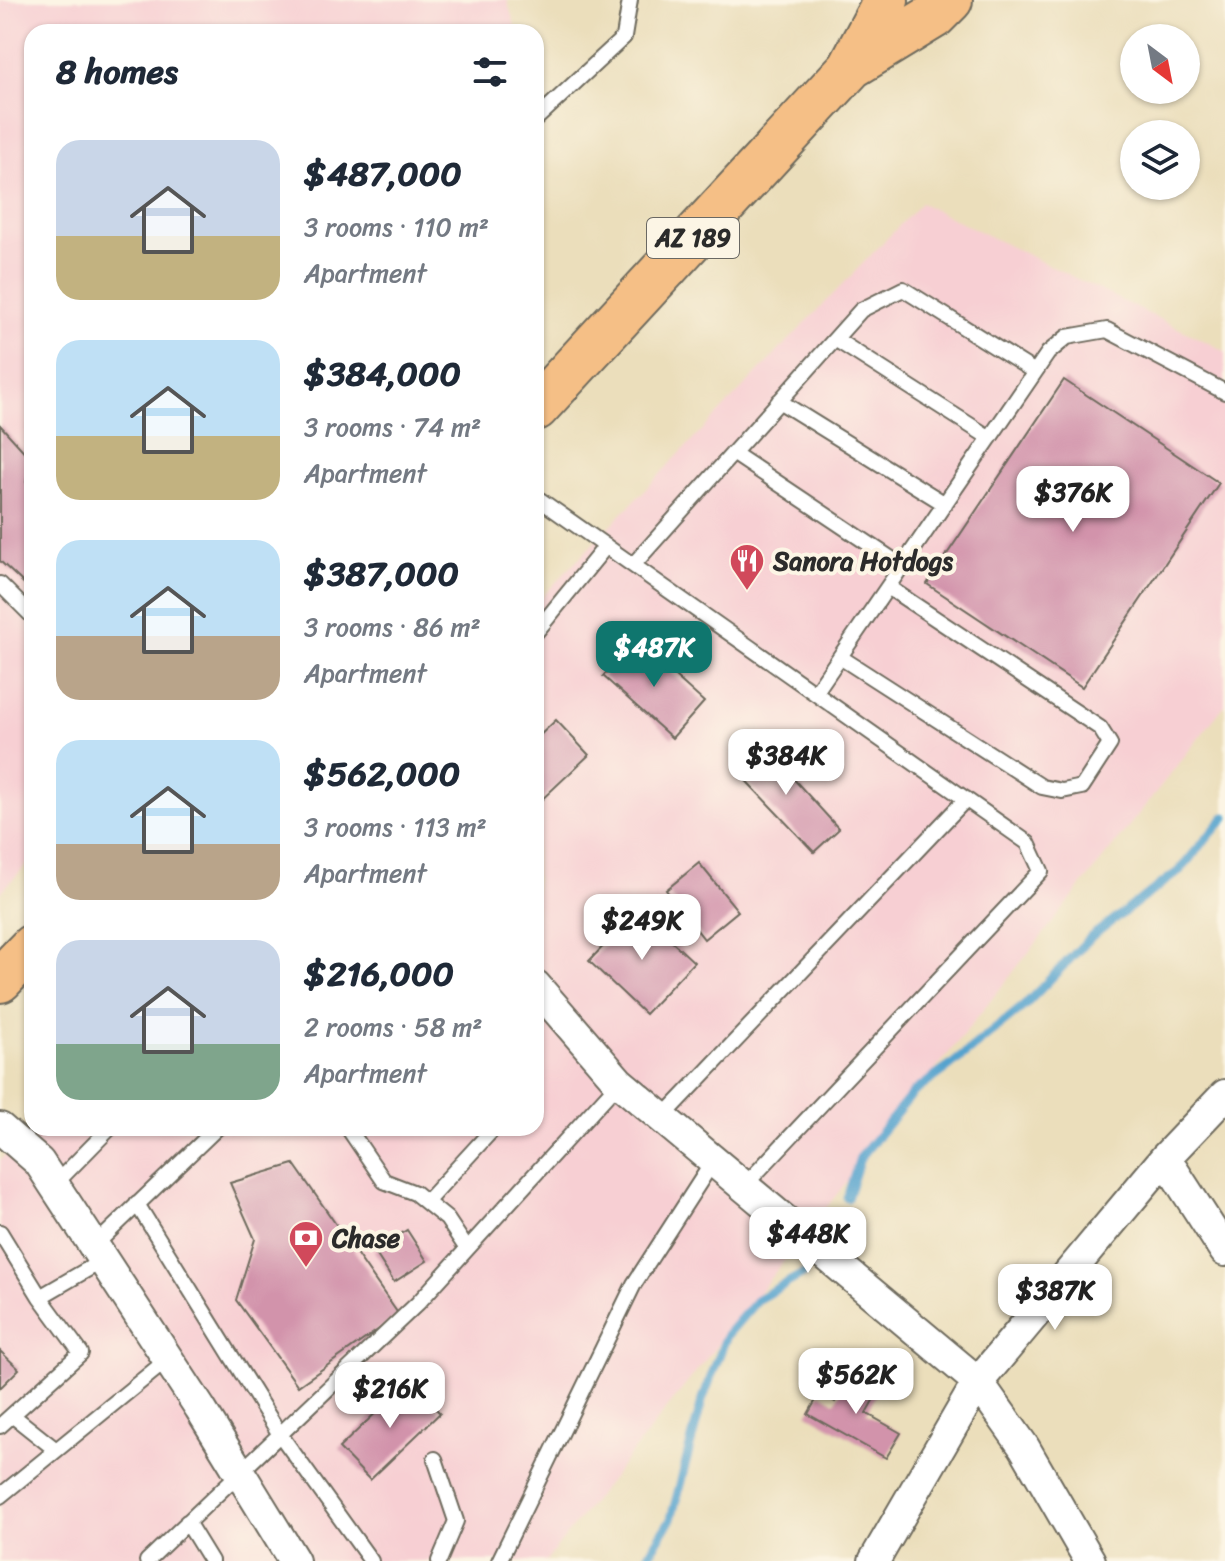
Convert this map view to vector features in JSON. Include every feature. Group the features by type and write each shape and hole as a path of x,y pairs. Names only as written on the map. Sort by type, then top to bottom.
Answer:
{"main road":[{"name":"AZ 189","path":"544,399 850,68 886,0"},
{"name":"AZ 189","path":"850,68 934,16 950,0"},
{"path":"0,980 24,955"}],"street":[{"path":"544,996 619,1082 978,1382 1024,1447 1090,1561"},
{"path":"874,1561 978,1382 1165,1158 1225,1095"},
{"path":"0,1128 39,1162 294,1561"},
{"path":"1165,1158 1225,1251"}],"lane":[{"path":"544,112 624,37 630,0"},
{"path":"633,565 861,310 903,289 1035,372"},
{"path":"815,693 1048,353 1067,337 1107,330 1225,392"},
{"path":"835,339 990,438"},
{"path":"779,401 945,504"},
{"path":"733,453 902,566"},
{"path":"544,503 1028,843 1041,871 744,1186"},
{"path":"544,622 606,546"},
{"path":"0,584 24,608"},
{"path":"840,657 1042,787 1062,791 1082,787 1110,744 1100,728 888,587"},
{"path":"663,1117 966,799"},
{"path":"147,1561 418,1303 619,1082"},
{"path":"53,1185 102,1136"},
{"path":"40,1297 98,1254 137,1204 209,1136"},
{"path":"353,1136 384,1181 415,1193 447,1219 467,1249"},
{"path":"426,1202 487,1136"},
{"path":"499,1561 634,1284 714,1160"},
{"path":"137,1204 279,1433 371,1561"},
{"path":"0,1232 40,1297 81,1353 0,1426"},
{"path":"0,1496 167,1360"},
{"path":"12,1415 56,1450"},
{"path":"435,1459 456,1521 439,1561"},
{"path":"187,1522 211,1561"}],"shaded area":[{"path":"0,0 507,0 514,24 24,24 24,868 0,893"},
{"path":"921,203 1225,351 1225,705 546,1561 0,1561 0,1160 24,1135 544,1136 544,595"}],"building":[{"path":"1064,380 1219,483 1082,687 927,584"},
{"path":"0,425 24,451 24,584 0,561"},
{"path":"636,641 704,702 672,738 603,676"},
{"path":"556,720 589,755 544,797 544,731"},
{"path":"761,743 839,829 814,852 734,768"},
{"path":"699,863 738,911 704,939 666,890"},
{"path":"638,910 694,962 645,1014 589,961"},
{"name":"Chase","path":"294,1164 399,1315 298,1386 236,1300 255,1239 230,1183"},
{"path":"407,1230 427,1261 394,1282 374,1251"},
{"path":"0,1351 19,1369 0,1388"},
{"path":"853,1372 880,1388 866,1413 901,1433 886,1458 808,1414 820,1393 835,1402"},
{"path":"409,1381 440,1413 370,1480 339,1448"}],"waterway":[{"path":"847,1198 860,1158 914,1092 1025,1005 1092,936 1179,871 1225,817"},
{"path":"645,1561 671,1519 702,1401 727,1335 758,1299 803,1274"}],"place":[{"name":"Sanora Hotdogs","path":"747,592"},
{"name":"Chase","path":"306,1269"}]}
